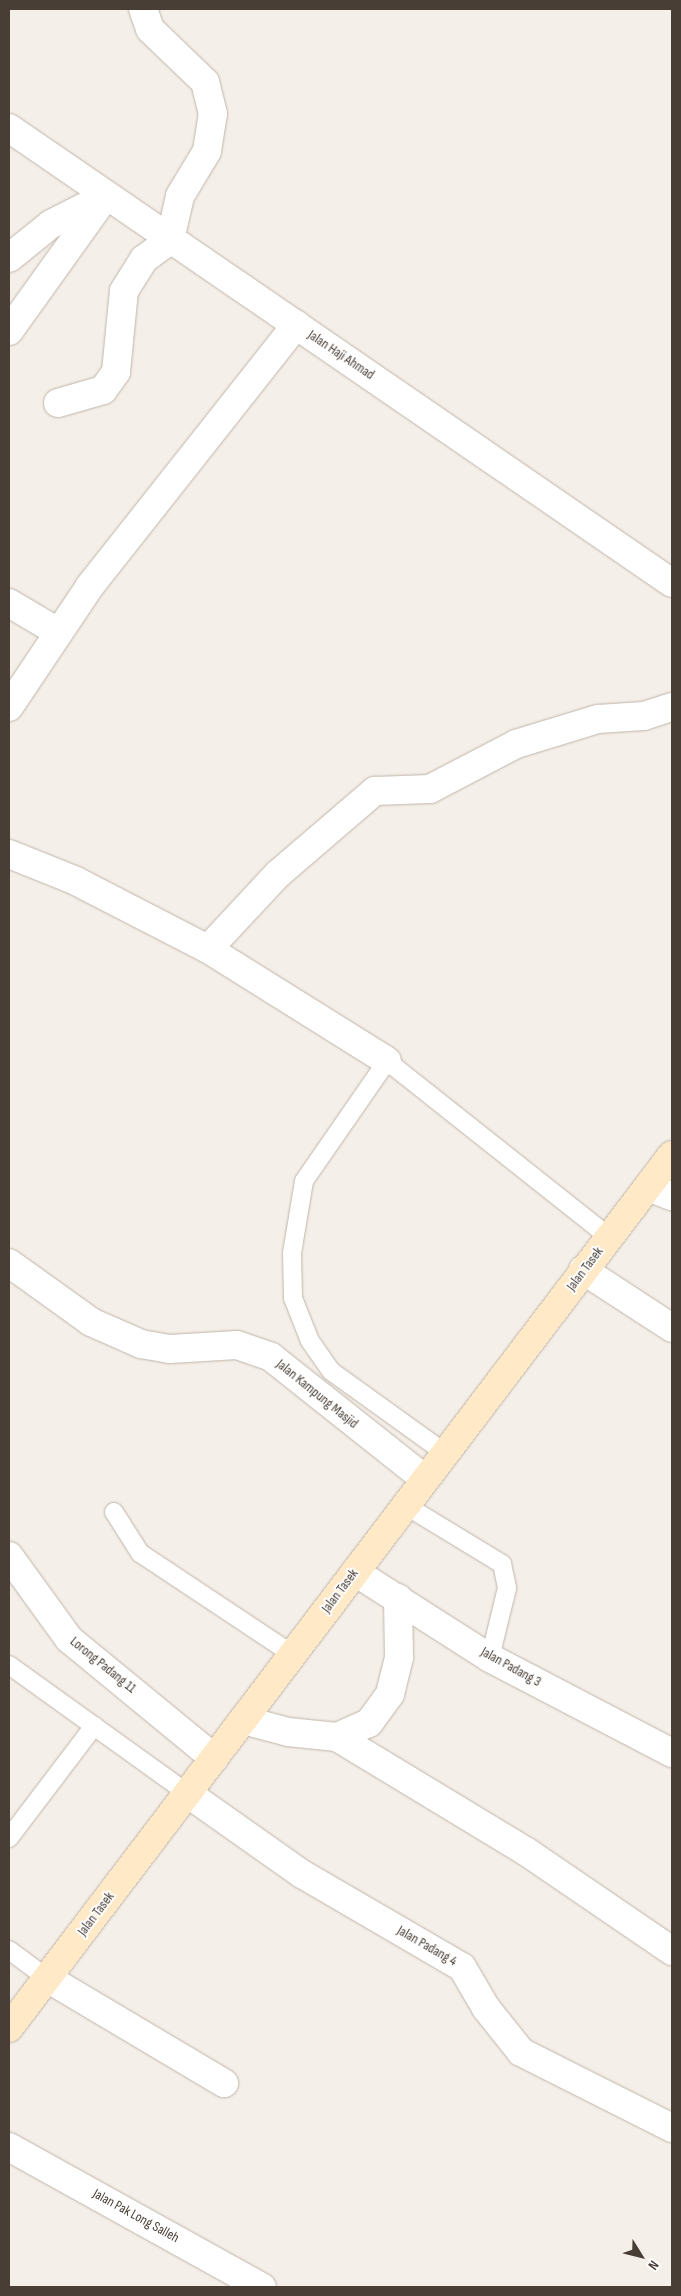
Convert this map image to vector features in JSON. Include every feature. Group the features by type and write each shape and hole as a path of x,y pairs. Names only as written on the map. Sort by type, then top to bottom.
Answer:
{"main road":[{"name":"Jalan Tasek","path":"13,2015 47,1978 583,1270 609,1237 660,1192 672,1155"}],"street":[{"path":"58,403 103,390 116,372 124,291 144,259 170,240 180,196 207,151 213,114 205,82 150,29 143,9"},
{"name":"Jalan Haji Ahmad","path":"9,128 105,197 296,325 672,584"},
{"path":"9,258 51,224 105,197"},
{"path":"9,331 105,197"},
{"path":"9,707 58,632 296,325"},
{"path":"9,602 58,632"},
{"path":"208,949 278,874 375,791 430,789 516,744 598,719 644,716 672,707"},
{"path":"9,854 76,881 208,949 387,1061"},
{"name":"Jalan Kampung Masjid","path":"9,1263 91,1322 141,1344 170,1349 237,1345 271,1357 425,1479"},
{"path":"583,1270 672,1328"},
{"name":"Lorong Padang 11","path":"9,1556 69,1639 214,1758"},
{"name":"Jalan Padang 3","path":"355,1572 490,1658 672,1753"},
{"path":"337,1737 369,1723 390,1694 399,1657 398,1598"},
{"path":"242,1720 288,1732 337,1737 527,1852 672,1951"},
{"name":"Jalan Padang 4","path":"187,1793 302,1874 462,1967 486,2008 521,2052 672,2128"},
{"path":"47,1978 224,2083"},
{"name":"Jalan Pak Long Salleh","path":"9,2147 262,2287"}],"lane":[{"path":"445,1453 331,1371 310,1341 293,1298 292,1253 304,1181 387,1061 609,1237"},
{"path":"406,1505 502,1564 507,1588 490,1658"},
{"path":"114,1512 140,1554 292,1654"},
{"path":"9,1665 187,1793"},
{"path":"9,1838 94,1726"},
{"path":"9,1950 47,1978"}]}
